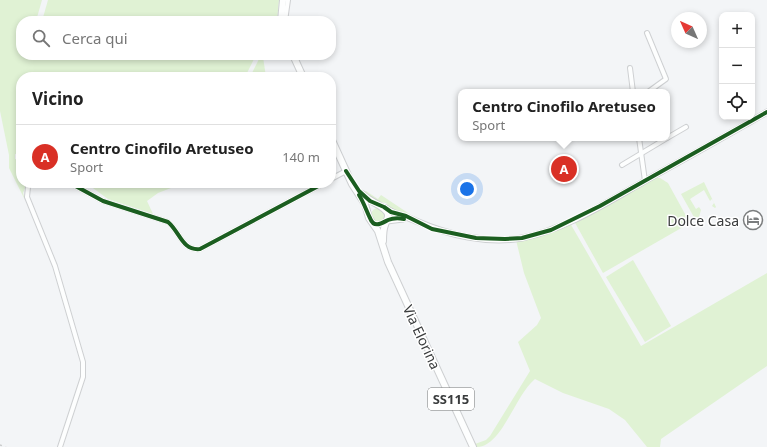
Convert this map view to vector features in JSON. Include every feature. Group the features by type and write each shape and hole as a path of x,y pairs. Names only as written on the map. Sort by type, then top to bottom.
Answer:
{"main road":[{"path":"281,16 283,0"},
{"path":"295,60 301,72"},
{"path":"336,149 346,172 373,223 381,224 386,221"},
{"path":"346,172 366,198 386,208 388,214 383,231 383,248"},
{"path":"369,215 371,209 378,205"},
{"name":"Via Elorina","path":"373,223 378,231 388,262 473,447"}],"street":[{"path":"286,16 288,0"},
{"path":"647,33 666,79 652,89"},
{"path":"630,68 633,89"},
{"path":"386,208 391,212 415,220 440,231 476,238 522,238 551,230 600,206 767,112"},
{"path":"670,136 686,127"},
{"path":"639,141 644,181"},
{"path":"622,165 662,141"},
{"path":"336,177 346,172"},
{"path":"28,188 27,197 55,266 83,362 83,377 60,447"},
{"path":"80,188 103,200 168,222 175,229 184,245 195,250 200,249 315,188"},
{"path":"386,221 398,218 415,220"}],"green space":[{"path":"0,0 42,0 37,16 16,16 16,60 254,60 248,72 16,72 16,182 9,168 9,155 0,111"},
{"path":"48,0 279,0 277,16 43,16"},
{"path":"258,60 263,60 265,72 252,72"},
{"path":"655,178 660,178 668,183 690,223 603,273 574,221 599,210"},
{"path":"704,182 716,207 715,208 712,206 714,203 712,199 710,201 704,190 690,199 696,209 699,207 701,210 699,217 695,219 681,194"},
{"path":"19,188 25,188 23,193 25,200"},
{"path":"93,188 171,188 158,193 147,201 153,214 108,199"},
{"path":"366,191 378,199 381,195 411,215 399,213 391,209 386,203 376,201 363,193"},
{"path":"378,208 383,210 385,215 383,220 378,222 373,220 371,215 373,210"},
{"path":"570,223 641,346 767,273 767,366 661,439 660,447 647,447 625,420 609,409 563,393 535,379 521,396 508,419 494,439 486,445 477,447 475,444 486,440 490,436 530,371 518,342 537,325 541,318 524,273 516,240"},
{"path":"633,260 671,326 645,342 606,277"}],"railway":[{"path":"0,445 6,447"}],"cycle path":[{"path":"346,171 359,191 370,201 391,212 406,216 432,229 476,238 522,238 551,230 600,206 767,112"},
{"path":"79,188 103,201 168,222 185,244 194,249 200,249 315,188"},
{"path":"359,195 374,223 378,224 398,218 404,219"}],"place":[{"name":"Centro Cinofilo Aretuseo","path":"564,169"},
{"name":"Dolce Casa","path":"753,220"}]}
